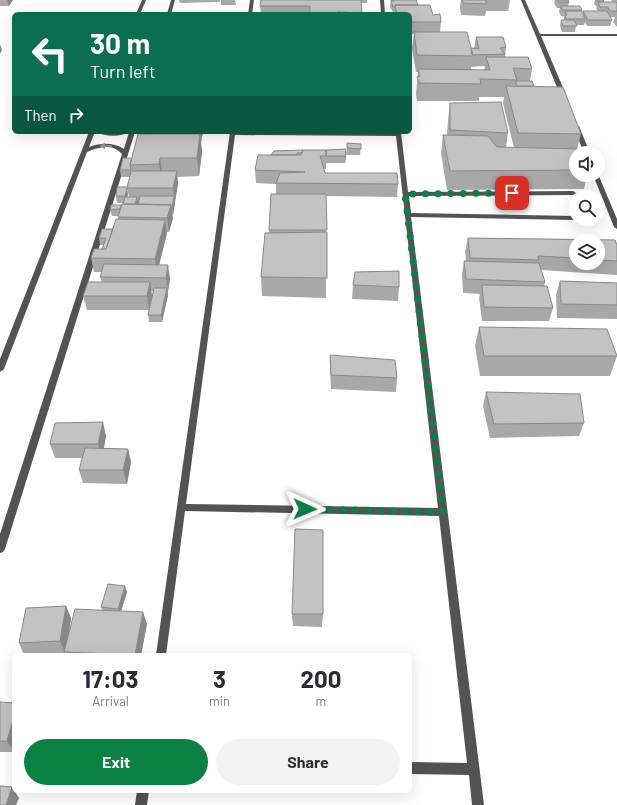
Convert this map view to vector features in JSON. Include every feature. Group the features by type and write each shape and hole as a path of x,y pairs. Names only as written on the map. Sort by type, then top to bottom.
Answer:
{"street":[{"path":"139,12 144,0"},
{"path":"170,12 173,0"},
{"path":"250,12 252,0"},
{"path":"382,0 383,12"},
{"path":"524,0 566,102"},
{"path":"539,35 617,35"},
{"path":"575,124 584,146"},
{"path":"0,368 91,134"},
{"path":"0,549 131,134"},
{"path":"161,653 233,134"},
{"path":"398,134 478,805"},
{"path":"86,151 96,147 108,145 119,148 125,152"},
{"path":"599,182 617,227"},
{"path":"405,194 569,193"},
{"path":"408,215 569,218"},
{"path":"0,345 9,345"},
{"path":"181,507 443,512"},
{"path":"412,768 474,769"},
{"path":"141,805 143,793"}],"building":[{"path":"261,0 361,0 362,12 310,12 310,6 260,6"},
{"path":"393,0 416,0 418,5 395,5 395,7 393,7 391,1 394,1"},
{"path":"462,0 486,0 486,4 463,3"},
{"path":"557,0 568,0 569,2 558,2"},
{"path":"598,2 616,2 617,11 610,11 608,7 600,7"},
{"path":"395,5 430,5 433,15 440,14 441,22 412,22 412,12 397,12"},
{"path":"561,6 580,6 582,10 562,10"},
{"path":"565,11 582,11 585,19 566,19 565,15 567,15"},
{"path":"583,11 607,11 612,20 588,20"},
{"path":"561,20 574,20 577,26 563,26"},
{"path":"414,32 467,32 473,56 417,55"},
{"path":"476,37 503,37 506,47 500,48 505,54 472,55 471,48 479,49"},
{"path":"486,57 528,57 532,69 513,68 517,80 480,79 481,84 419,83 417,77 420,76 418,69 490,70"},
{"path":"516,81 532,81 534,86 517,86"},
{"path":"506,86 563,87 581,134 518,133"},
{"path":"501,102 508,133 450,130 450,103"},
{"path":"138,134 200,134 197,158 160,158 159,164 130,165"},
{"path":"443,135 488,136 497,147 569,149 569,170 450,171"},
{"path":"347,143 361,144 361,149 347,148"},
{"path":"346,149 345,156 326,156 326,150"},
{"path":"303,150 326,150 326,156 320,156 325,173 397,173 398,184 276,183 280,173 305,172 255,170 258,155 301,155"},
{"path":"303,150 302,153 297,153 297,155 271,155 274,151"},
{"path":"123,158 132,158 130,165 131,170 120,170"},
{"path":"131,171 177,171 173,188 127,188"},
{"path":"117,187 127,187 125,196 116,196"},
{"path":"271,194 326,194 327,230 269,230"},
{"path":"140,196 174,196 172,208 171,205 138,204"},
{"path":"125,197 137,197 135,204 123,204"},
{"path":"122,204 171,205 167,218 118,217"},
{"path":"111,205 121,205 120,209 110,210"},
{"path":"116,219 165,220 155,259 91,258 94,249 106,249"},
{"path":"102,229 113,229 106,249 102,249 106,238 99,238"},
{"path":"327,232 327,278 261,277 265,233"},
{"path":"468,238 569,239 569,258 538,256 539,260 470,258"},
{"path":"605,240 615,240 617,245 617,261 605,260"},
{"path":"464,261 539,263 545,282 466,279"},
{"path":"104,264 168,265 166,278 100,277"},
{"path":"399,271 399,287 353,285 355,272"},
{"path":"560,281 617,283 617,305 561,304"},
{"path":"88,282 150,282 147,296 83,296"},
{"path":"482,285 547,286 553,308 484,307"},
{"path":"154,288 167,288 161,315 148,315"},
{"path":"479,327 607,329 617,356 484,356"},
{"path":"330,355 395,360 397,378 331,375"},
{"path":"486,392 580,394 584,423 494,424"},
{"path":"103,422 98,444 50,444 55,423"},
{"path":"85,448 128,449 123,470 79,470"},
{"path":"295,529 323,530 323,614 292,614"},
{"path":"108,584 125,586 118,609 101,607"},
{"path":"66,606 60,641 19,643 26,608"},
{"path":"75,609 143,612 135,653 64,652"},
{"path":"0,702 12,703 12,723 7,741 0,741"},
{"path":"0,786 12,787 6,805 0,805"}],"route":[{"path":"305,509 443,512 405,194 512,193"}]}
